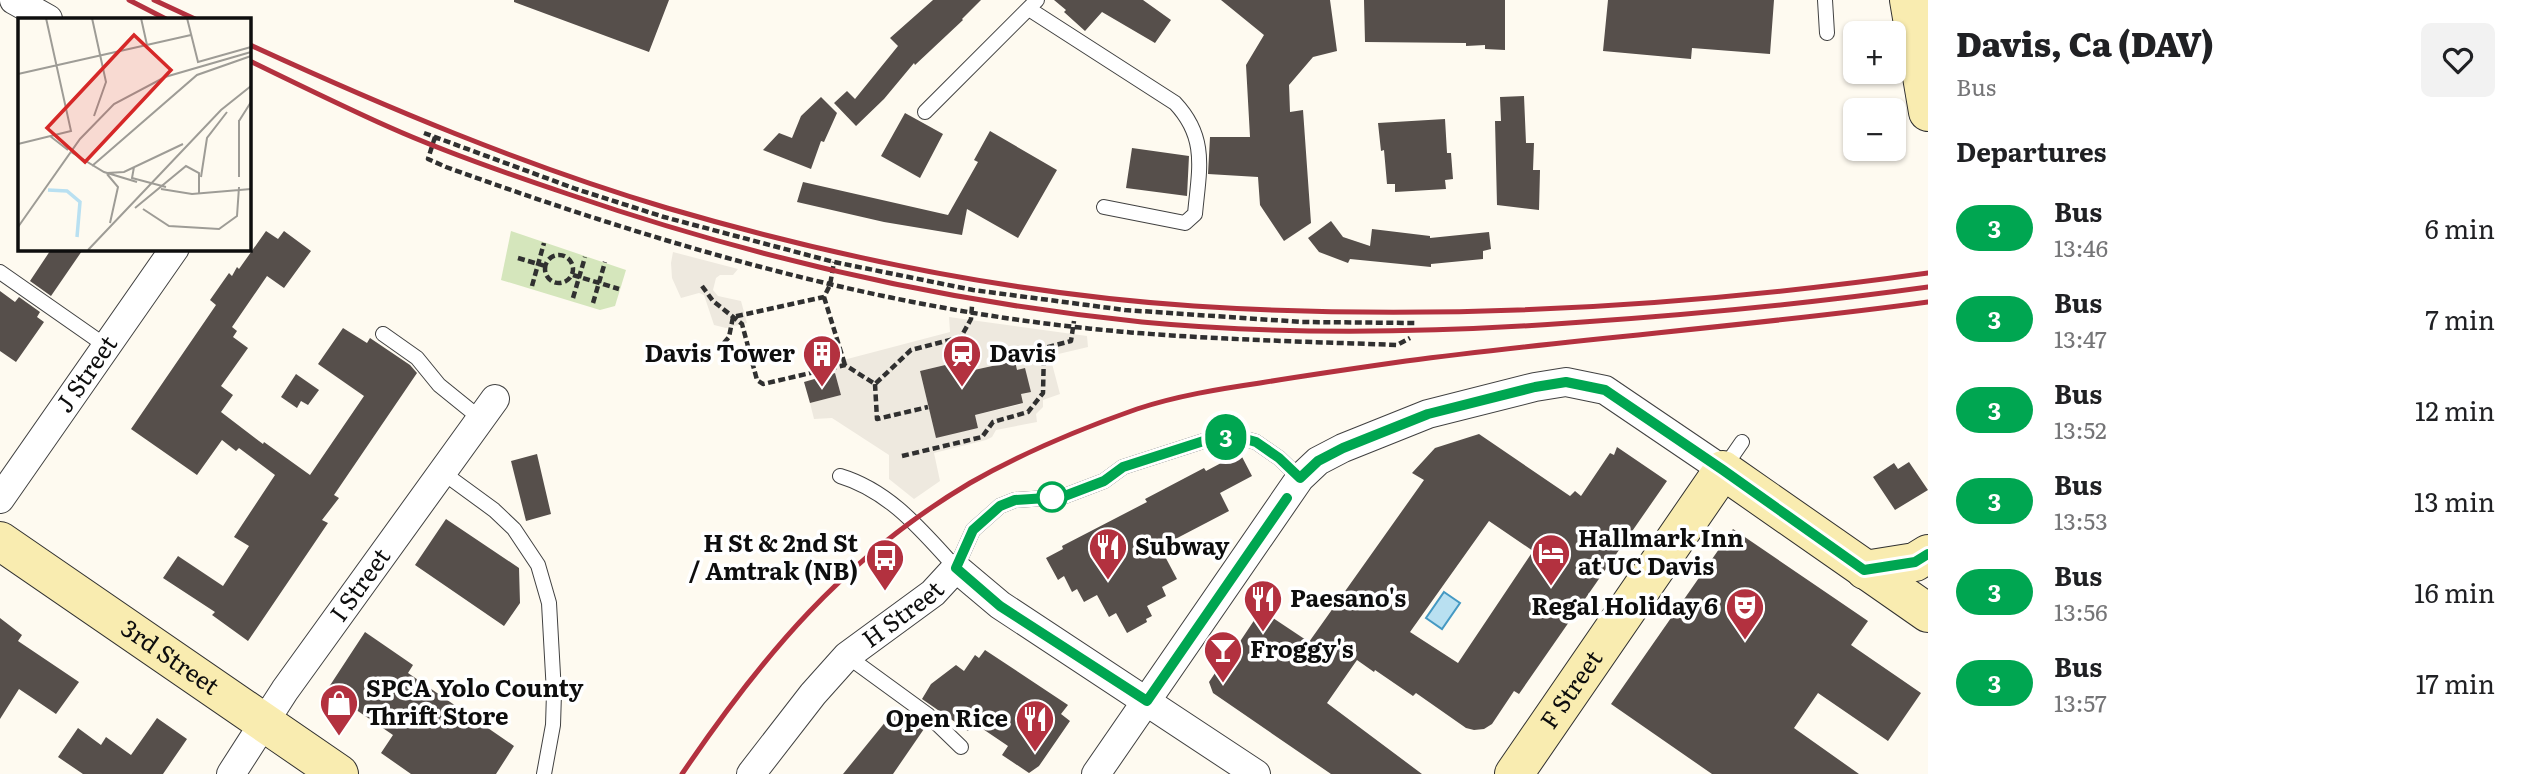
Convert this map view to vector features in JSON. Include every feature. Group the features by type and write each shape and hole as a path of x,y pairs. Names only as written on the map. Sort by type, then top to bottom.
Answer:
{"street":[{"path":"14,0 46,18"},
{"path":"1909,0 1928,112"},
{"name":"J Street","path":"0,499 174,250"},
{"path":"1096,774 1300,478 1318,461 1343,448 1428,414 1535,387 1566,382 1605,390 1733,456 1864,570 1928,613"},
{"name":"I Street","path":"231,774 488,409"},
{"name":"F Street","path":"1514,774 1733,456"},
{"name":"3rd Street","path":"0,541 339,774"},
{"path":"1864,570 1915,562 1928,554"},
{"path":"956,568 1000,606 1256,774"},
{"name":"H Street","path":"751,774 813,694 847,656 933,593 956,568"}],"lane":[{"path":"1825,0 1827,33"},
{"path":"925,112 1033,4 1175,103 1188,118 1200,152 1195,214 1185,223 1104,207"},
{"path":"0,272 106,346"},
{"path":"383,334 417,358 439,385 488,409"},
{"name":"H Street","path":"956,568 973,530 1000,506 1015,500 1062,497 1104,481 1123,467 1216,437 1235,436 1256,442 1279,458 1300,478"},
{"path":"442,472 494,510 514,529 538,565 549,603 554,694 553,725 544,774"},
{"path":"840,476 862,483 895,506 956,568"},
{"path":"847,656 928,715 961,747"}],"path":[{"path":"425,133 664,218 834,262 973,290 1125,310 1302,322 1415,323"},
{"path":"435,137 428,159 446,167 685,247 830,285 972,309 1183,338 1397,345 1410,338"},
{"path":"532,286 544,243"},
{"path":"554,256 564,256 573,265 573,275 564,283 555,283 547,278 545,266 554,256"},
{"path":"573,298 586,257"},
{"path":"518,258 545,266"},
{"path":"593,303 605,262"},
{"path":"834,262 830,285 824,297 845,365 875,384"},
{"path":"573,275 619,289"},
{"path":"702,286 713,301 743,324 757,380 762,384 845,365"},
{"path":"733,317 824,297"},
{"path":"928,407 877,419 875,384 911,350 961,337 971,319 972,309"},
{"path":"717,351 729,337 733,317"},
{"path":"902,456 982,437 993,422 1028,412 1043,393 1044,348 1071,341 1074,324"}],"green space":[{"path":"511,231 626,270 615,306 600,310 501,280"}],"shaded area":[{"path":"673,252 738,269 733,275 720,275 716,278 713,290 718,296 741,301 747,323 726,328 714,325 704,295 699,293 681,298 672,278"},
{"path":"949,317 1087,336 1088,347 1050,356 1060,394 1043,400 1043,407 1036,414 1037,422 996,430 992,437 986,440 934,453 940,481 914,499 889,479 889,455 832,418 814,419 810,403 841,395 832,363 950,332","holes":["962,361 965,372 1014,361 1030,391 1021,394 1022,404 975,415 978,428 936,437 920,371"]}],"water":[{"path":"1444,592 1460,603 1442,629 1426,618"}],"building":[{"path":"514,0 669,0 649,52"},
{"path":"933,0 981,0 963,20 915,65 914,63 884,99 856,126 834,103 847,91 855,99 898,46 890,38"},
{"path":"1054,0 1143,0 1171,20 1155,43 1102,12 1085,31"},
{"path":"1221,0 1330,0 1337,51 1313,57 1289,85 1290,112 1303,110 1311,223 1284,241 1260,205 1258,177 1208,174 1210,137 1250,137 1246,65 1264,35"},
{"path":"1364,0 1505,0 1505,50 1485,49 1485,45 1466,46 1466,43 1365,42"},
{"path":"1608,0 1774,0 1770,54 1692,48 1691,59 1603,51"},
{"path":"1524,96 1526,143 1534,143 1533,170 1540,170 1539,210 1497,205 1495,121 1501,121 1500,97"},
{"path":"821,97 837,113 824,142 821,141 811,169 763,150 779,133 792,138 801,116"},
{"path":"905,113 943,134 920,178 881,156"},
{"path":"1445,119 1447,153 1451,153 1453,179 1445,180 1446,189 1395,192 1395,184 1387,184 1378,123"},
{"path":"990,131 1057,170 1018,238 967,209 962,235 884,222 797,202 803,182 948,215 978,162 974,160"},
{"path":"1132,148 1189,156 1187,196 1126,188"},
{"path":"1331,221 1343,237 1370,246 1372,229 1430,238 1489,232 1491,249 1483,251 1483,259 1431,264 1431,267 1350,259 1348,263 1319,252 1308,238"},
{"path":"266,231 278,239 284,231 311,251 284,288 267,276 232,327 237,331 233,337 248,348 221,386 233,395 221,412 310,475 364,396 318,364 343,328 367,343 370,338 410,365 417,373 334,495 339,498 322,520 328,523 248,641 212,615 215,612 163,578 178,556 223,586 249,546 234,537 275,475 239,448 236,451 222,440 197,475 131,429 216,305 210,300 229,273 232,276 237,267 239,269"},
{"path":"51,250 83,250 51,296 30,281"},
{"path":"0,291 15,302 19,297 40,312 37,317 44,322 16,362 0,351"},
{"path":"962,361 965,372 1015,361 1017,370 1025,368 1031,392 1021,394 1023,403 975,415 978,428 936,438 920,371"},
{"name":"Davis Tower","path":"835,373 841,395 810,403 804,382"},
{"path":"296,374 319,390 308,405 301,401 297,408 281,397"},
{"path":"1479,434 1570,496 1575,491 1581,496 1610,453 1614,455 1617,447 1667,481 1519,694 1514,691 1492,724 1484,729 1466,728 1416,693 1413,696 1357,660 1327,703 1422,774 1331,774 1213,693 1209,682 1261,610 1309,642 1424,480 1412,473 1435,448","holes":["1489,521 1533,551 1458,663 1410,632"]},
{"path":"1240,453 1252,476 1220,493 1229,511 1160,547 1177,579 1162,587 1166,596 1147,606 1152,616 1146,619 1147,622 1127,633 1116,613 1109,617 1097,595 1084,602 1077,589 1072,592 1064,576 1058,580 1046,558 1063,549 1062,546 1147,502 1145,499 1204,468 1206,471"},
{"path":"537,454 551,514 526,521 511,461"},
{"path":"1909,462 1928,490 1895,510 1873,477 1894,463 1898,469"},
{"path":"446,519 519,568 520,603 504,626 415,565"},
{"path":"1733,529 1868,621 1851,645 1921,693 1888,741 1818,693 1794,728 1859,774 1712,774 1611,704"},
{"path":"0,618 22,635 18,641 79,682 56,714 19,689 0,719"},
{"path":"365,632 413,665 408,673 514,746 496,774 411,774 381,753 393,735 327,690"},
{"path":"985,650 1068,705 1061,714 1070,721 1039,766 1029,773 1002,755 1008,746 974,723 968,731 922,699 931,684 956,665 964,671 975,655 979,658"},
{"path":"895,710 910,720 912,716 926,726 893,774 843,774"},
{"path":"157,718 187,739 163,774 83,774 58,757 78,728 101,745 106,737 131,755"}],"railway":[{"path":"129,0 164,18"},
{"path":"154,0 193,18"},
{"path":"250,45 455,134 560,173 667,208 862,258 1061,293 1194,306 1286,311 1470,312 1654,303 1928,273"},
{"path":"250,61 433,146 638,217 851,274 923,290 1069,313 1142,322 1252,329 1418,331 1670,315 1928,287"},
{"path":"682,774 743,689 775,650 845,576 925,512 970,483 1031,452 1094,425 1152,404 1182,397 1351,369 1928,302"}],"bus line":[{"name":"3","path":"1287,498 1147,701 1000,606 956,568 973,530 1000,506 1015,500 1062,497 1104,481 1123,467 1216,437 1235,436 1256,442 1279,458 1300,478 1318,461 1343,448 1428,414 1535,387 1566,382 1605,390 1864,570 1915,562 1928,554"}],"place":[{"name":"Davis Tower","path":"822,388"},
{"name":"Davis","path":"962,388"},
{"name":"Subway","path":"1108,581"},
{"name":"Hallmark Inn at UC Davis","path":"1551,587"},
{"name":"H St & 2nd St / Amtrak (NB)","path":"885,592"},
{"name":"Paesano's","path":"1263,633"},
{"name":"Regal Holiday 6","path":"1745,641"},
{"name":"Froggy's","path":"1223,684"},
{"name":"SPCA Yolo County Thrift Store","path":"339,737"},
{"name":"Open Rice","path":"1035,753"}]}
